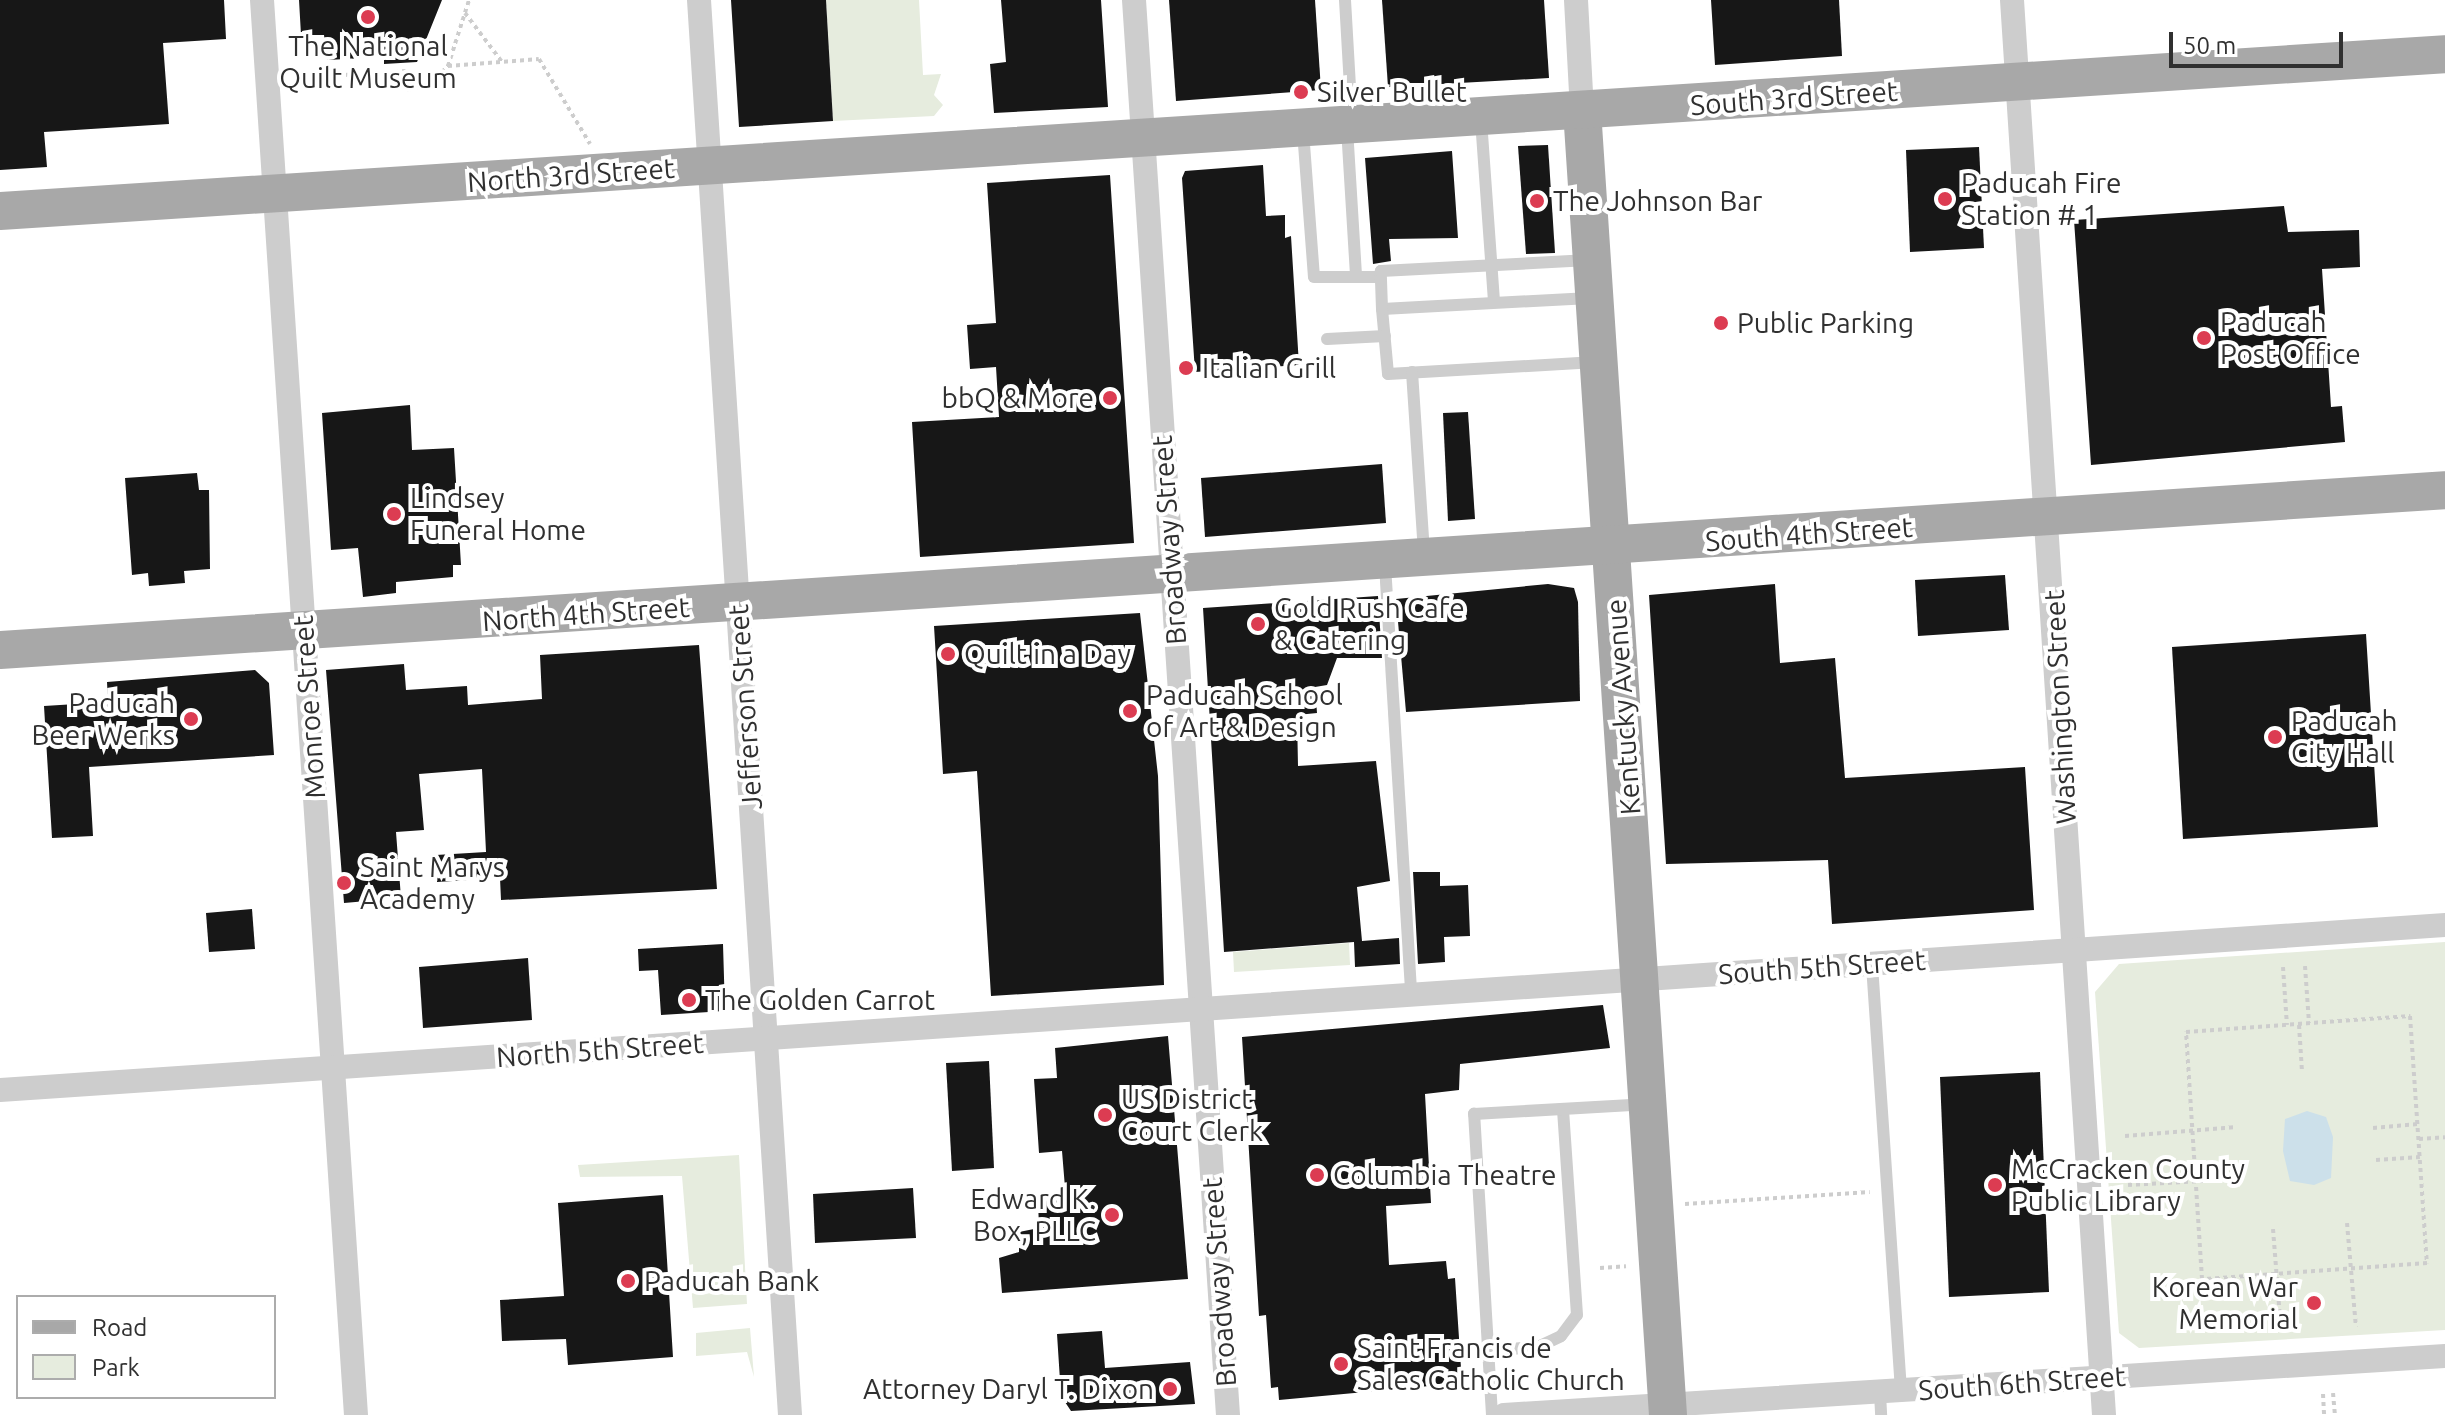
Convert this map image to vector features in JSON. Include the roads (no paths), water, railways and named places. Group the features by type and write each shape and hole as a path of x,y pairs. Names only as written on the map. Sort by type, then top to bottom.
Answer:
{"main road":[{"name":"South 3rd Street","path":"1143,138 2445,54"},
{"name":"Kentucky Avenue","path":"1582,110 1667,1411"},
{"name":"North 3rd Street","path":"0,211 1143,138"},
{"name":"South 4th Street","path":"1172,573 1612,548 2445,490"},
{"name":"North 4th Street","path":"0,650 1172,573"}],"street":[{"name":"Monroe Street","path":"262,0 272,195 305,631 356,1415"},
{"name":"Jefferson Street","path":"699,0 790,1415"},
{"name":"Broadway Street","path":"1134,0 1228,1415"},
{"name":"Kentucky Avenue","path":"1576,0 1582,110"},
{"name":"Washington Street","path":"2012,0 2049,516 2104,1415"},
{"name":"South 5th Street","path":"1200,1007 2445,925"},
{"name":"North 5th Street","path":"0,1090 1200,1007"},
{"name":"South 6th Street","path":"1504,1415 1887,1400 2101,1377 2445,1356"}],"lane":[{"path":"1345,0 1356,277"},
{"path":"1481,116 1494,302"},
{"path":"1303,127 1314,277 1380,277 1491,264 1592,260"},
{"path":"1380,277 1388,374 1599,362"},
{"path":"1382,309 1595,298"},
{"path":"1327,339 1385,336"},
{"path":"1412,372 1424,558"},
{"path":"1385,561 1411,993"},
{"path":"1872,965 1887,1400"},
{"path":"1492,1415 1492,1351 1474,1114 1648,1103"},
{"path":"1492,1351 1540,1346 1561,1336 1577,1315 1563,1109"}],"water":[{"path":"2307,1111 2326,1117 2333,1137 2331,1178 2314,1185 2290,1181 2283,1151 2285,1119"}],"place":[{"name":"The National Quilt Museum","path":"368,17"},
{"name":"Silver Bullet","path":"1301,92"},
{"name":"Paducah Fire Station # 1","path":"1945,199"},
{"name":"The Johnson Bar","path":"1537,201"},
{"name":"Public Parking","path":"1721,323"},
{"name":"Paducah Post Office","path":"2204,338"},
{"name":"Italian Grill","path":"1186,368"},
{"name":"bbQ & More","path":"1110,398"},
{"name":"Lindsey Funeral Home","path":"394,514"},
{"name":"Gold Rush Cafe & Catering","path":"1258,624"},
{"name":"Quilt in a Day","path":"948,654"},
{"name":"Paducah School of Art & Design","path":"1130,711"},
{"name":"Paducah Beer Werks","path":"191,719"},
{"name":"Paducah City Hall","path":"2275,737"},
{"name":"Saint Marys Academy","path":"344,883"},
{"name":"The Golden Carrot","path":"689,1000"},
{"name":"US District Court Clerk","path":"1105,1115"},
{"name":"Columbia Theatre","path":"1317,1175"},
{"name":"McCracken County Public Library","path":"1995,1185"},
{"name":"Edward K. Box, PLLC","path":"1112,1215"},
{"name":"Paducah Bank","path":"628,1281"},
{"name":"Korean War Memorial","path":"2314,1303"},
{"name":"Saint Francis de Sales Catholic Church","path":"1341,1364"},
{"name":"Attorney Daryl T. Dixon","path":"1170,1389"}]}
